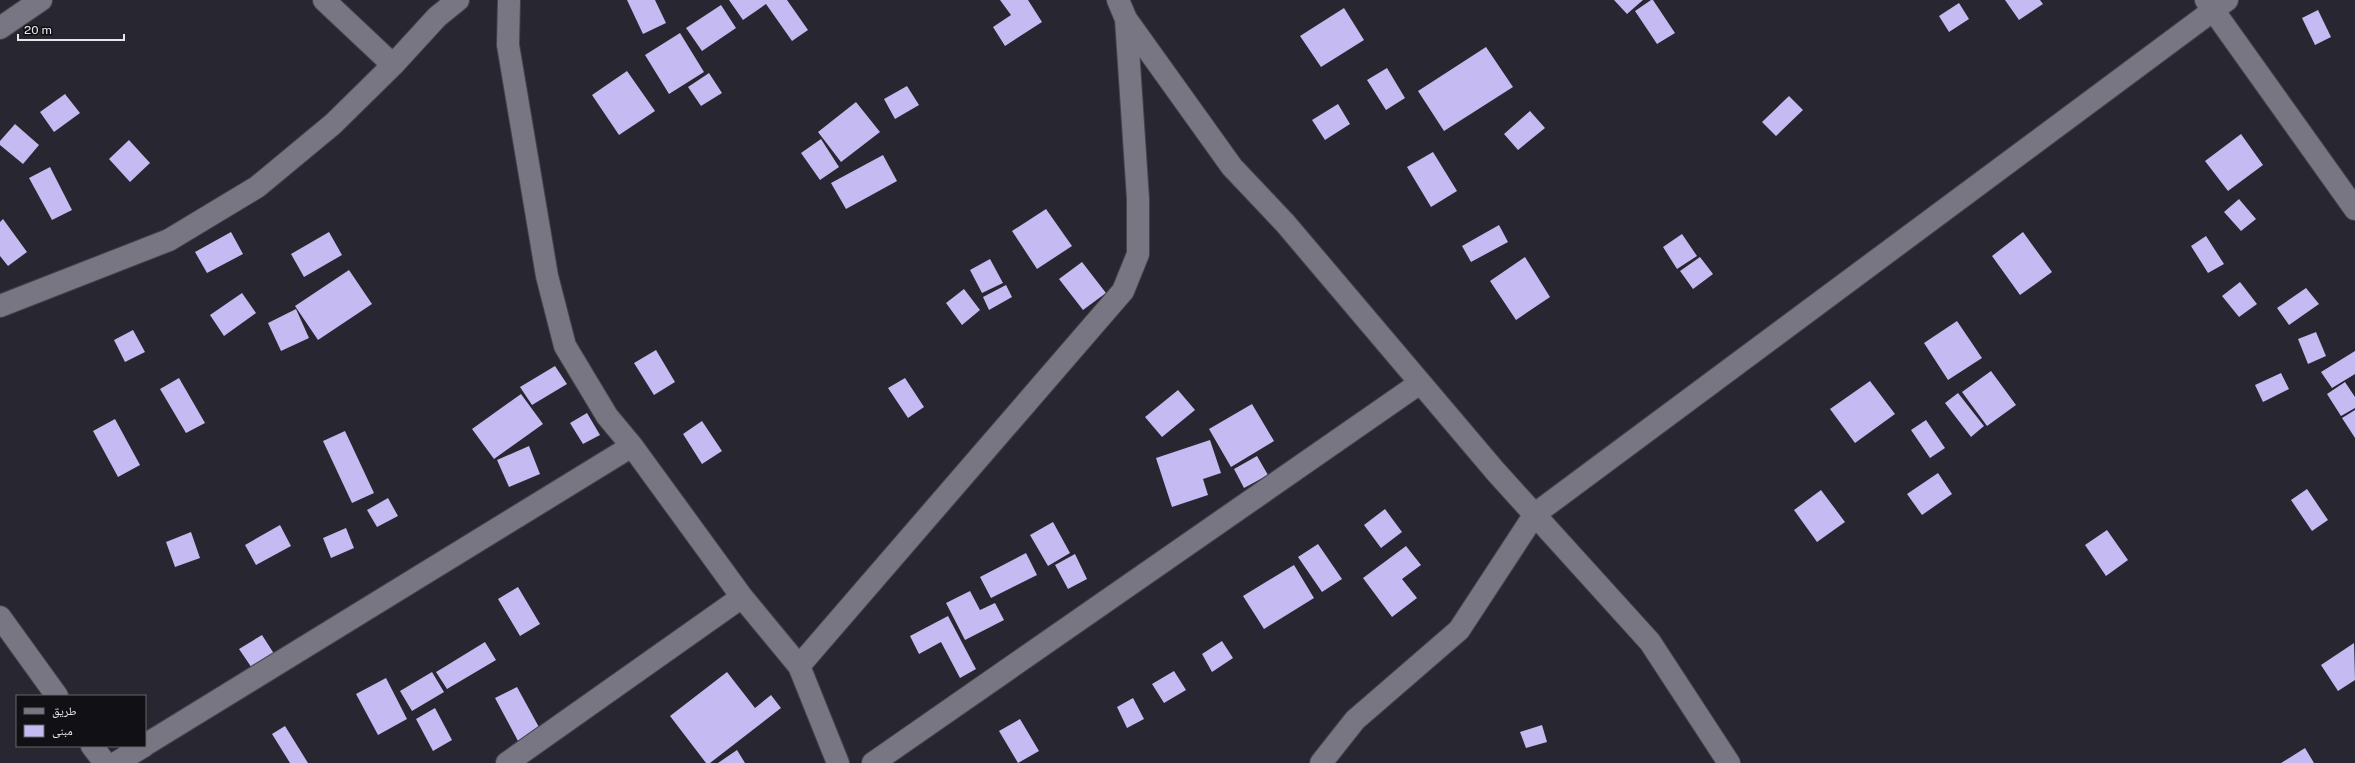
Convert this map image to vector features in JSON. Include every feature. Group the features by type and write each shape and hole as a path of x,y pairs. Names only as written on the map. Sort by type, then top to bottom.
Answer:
{"street":[{"path":"0,28 41,0"},
{"path":"324,0 393,65"},
{"path":"0,306 169,240 257,187 333,124 393,65 437,17 458,0"},
{"path":"509,0 508,45 547,276 565,346 607,416 632,446 742,597 799,666 838,763"},
{"path":"1321,763 1355,720 1459,630 1535,514 2215,3 2355,209"},
{"path":"1122,10 1232,166 1285,223 1496,472 1650,642 1729,763"},
{"path":"799,666 1123,292 1138,254 1138,199 1122,10"},
{"path":"873,763 1420,383"},
{"path":"146,745 632,446"},
{"path":"506,763 742,597"},
{"path":"0,617 56,695"},
{"path":"93,747 104,763"},
{"path":"116,763 142,747"}],"building":[{"path":"627,0 655,0 666,23 643,34"},
{"path":"729,0 787,0 808,30 792,41 766,4 743,20"},
{"path":"1000,0 1028,0 1042,22 1005,46 993,27 1011,15"},
{"path":"1614,0 1643,0 1627,14"},
{"path":"1653,0 1675,33 1657,44 1635,11"},
{"path":"2005,0 2040,0 2043,4 2019,20"},
{"path":"1959,3 1969,19 1949,32 1939,16"},
{"path":"721,5 736,28 702,51 686,28"},
{"path":"1344,8 1364,40 1321,67 1300,36"},
{"path":"2318,10 2331,37 2315,45 2302,18"},
{"path":"680,33 704,72 669,94 645,55"},
{"path":"1486,47 1513,87 1444,131 1418,91"},
{"path":"1387,68 1405,98 1386,110 1367,80"},
{"path":"627,71 655,111 619,135 592,95"},
{"path":"709,73 722,93 701,106 688,87"},
{"path":"907,86 919,105 895,119 884,99"},
{"path":"65,94 80,113 54,132 40,112"},
{"path":"1789,96 1803,110 1776,136 1762,122"},
{"path":"856,102 880,132 841,162 818,132"},
{"path":"1338,104 1350,124 1325,140 1312,120"},
{"path":"1530,111 1545,128 1518,150 1504,134"},
{"path":"15,124 39,145 23,164 0,145 0,141"},
{"path":"2241,134 2263,165 2228,191 2205,161"},
{"path":"821,139 839,167 820,180 801,153"},
{"path":"129,140 150,163 130,182 109,159"},
{"path":"1433,152 1457,191 1431,207 1407,167"},
{"path":"883,155 897,181 846,209 831,183"},
{"path":"50,167 72,210 52,220 29,178"},
{"path":"2239,199 2256,219 2241,231 2224,212"},
{"path":"1046,209 1072,246 1037,269 1012,231"},
{"path":"3,219 27,252 8,266 0,256 0,222"},
{"path":"1499,225 1508,242 1471,262 1462,246"},
{"path":"231,232 243,254 207,273 195,252"},
{"path":"329,232 342,255 304,277 291,254"},
{"path":"2023,232 2052,272 2020,295 1992,256"},
{"path":"1682,234 1697,256 1677,269 1663,247"},
{"path":"2206,236 2224,264 2208,273 2191,246"},
{"path":"1525,257 1550,297 1516,320 1490,281"},
{"path":"1700,257 1713,274 1693,289 1680,271"},
{"path":"990,259 1003,283 982,293 970,270"},
{"path":"1082,262 1106,293 1083,310 1059,279"},
{"path":"349,270 372,304 318,340 295,306"},
{"path":"2240,282 2257,304 2239,317 2222,296"},
{"path":"1006,285 1012,297 989,310 983,297"},
{"path":"2306,288 2319,304 2289,325 2277,308"},
{"path":"964,289 980,310 962,325 946,303"},
{"path":"242,293 256,313 224,336 210,315"},
{"path":"296,309 309,338 281,351 268,323"},
{"path":"1957,321 1982,358 1948,380 1924,343"},
{"path":"133,330 145,352 125,362 114,340"},
{"path":"2316,332 2326,356 2308,364 2298,339"},
{"path":"656,350 675,382 654,395 634,363"},
{"path":"2355,351 2355,374 2332,388 2321,372"},
{"path":"555,366 567,384 532,405 520,387"},
{"path":"1991,371 2016,405 1987,426 1962,392"},
{"path":"2281,373 2289,389 2263,402 2255,385"},
{"path":"179,378 205,423 186,433 160,389"},
{"path":"905,378 924,407 908,418 888,388"},
{"path":"1870,381 1895,414 1855,443 1830,409"},
{"path":"2345,382 2355,397 2355,408 2341,416 2327,394"},
{"path":"1178,390 1195,410 1162,437 1145,417"},
{"path":"1958,393 1984,426 1971,437 1945,403"},
{"path":"521,394 543,424 494,459 472,429"},
{"path":"1252,404 1274,441 1231,467 1209,429"},
{"path":"2355,410 2355,438 2342,418"},
{"path":"587,413 600,435 583,444 570,423"},
{"path":"115,419 140,465 118,477 93,431"},
{"path":"1926,420 1945,448 1930,458 1911,430"},
{"path":"702,421 722,451 702,464 683,434"},
{"path":"345,431 374,493 352,503 323,441"},
{"path":"1210,440 1221,473 1203,479 1208,495 1172,507 1156,458"},
{"path":"529,446 540,474 509,487 497,460"},
{"path":"1257,456 1268,475 1244,488 1234,469"},
{"path":"1938,473 1952,494 1922,515 1907,494"},
{"path":"2307,489 2328,520 2312,531 2291,500"},
{"path":"1821,490 1845,522 1817,542 1794,510"},
{"path":"388,498 398,516 377,527 367,510"},
{"path":"1385,509 1402,532 1381,548 1364,525"},
{"path":"1053,522 1070,553 1048,566 1030,535"},
{"path":"280,525 291,546 256,565 245,545"},
{"path":"346,528 354,548 331,558 323,538"},
{"path":"2107,530 2128,560 2106,576 2085,545"},
{"path":"191,532 200,558 175,567 166,542"},
{"path":"1318,544 1342,579 1322,592 1298,557"},
{"path":"1406,546 1421,565 1402,579 1417,598 1392,617 1363,578"},
{"path":"1026,553 1037,575 991,598 980,577"},
{"path":"1075,554 1087,579 1068,589 1055,565"},
{"path":"1294,565 1314,598 1264,629 1243,596"},
{"path":"518,587 540,624 520,636 498,599"},
{"path":"970,591 980,610 995,603 1004,620 965,640 946,603"},
{"path":"948,616 976,669 960,678 941,642 919,654 910,636"},
{"path":"262,635 280,663 258,677 239,649"},
{"path":"1222,641 1233,658 1212,672 1202,654"},
{"path":"485,642 496,660 447,689 436,672"},
{"path":"2354,643 2355,680 2338,691 2321,665"},
{"path":"1174,671 1186,690 1164,703 1152,684"},
{"path":"432,672 444,692 412,711 400,691"},
{"path":"727,672 755,708 771,695 781,708 710,763 706,763 670,716"},
{"path":"386,678 407,719 378,735 356,694"},
{"path":"517,687 540,729 518,741 495,698"},
{"path":"1133,698 1144,719 1127,728 1117,707"},
{"path":"435,708 452,740 433,751 416,719"},
{"path":"1020,719 1039,751 1018,763 999,731"},
{"path":"1542,725 1547,742 1526,748 1520,732"},
{"path":"285,726 308,763 290,763 272,734"},
{"path":"2305,748 2314,763 2281,763"},
{"path":"737,750 745,763 718,763"}]}
